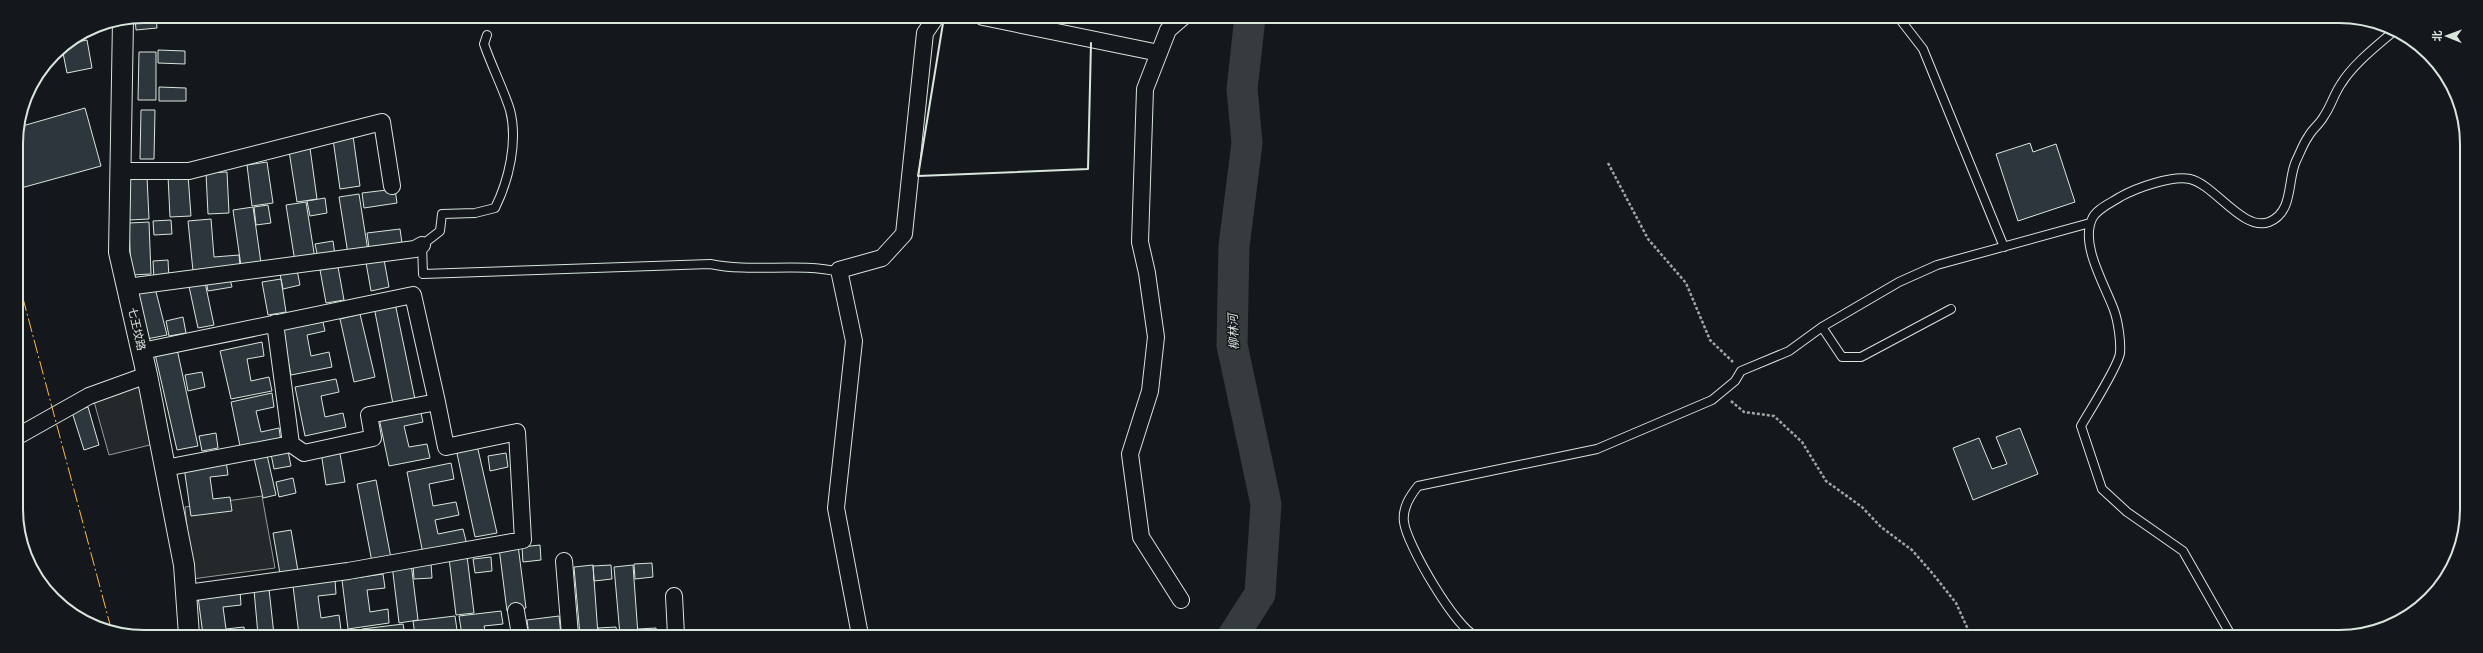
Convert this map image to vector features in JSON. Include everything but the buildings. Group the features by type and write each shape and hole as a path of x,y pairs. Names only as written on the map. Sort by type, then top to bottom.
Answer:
{"street":[{"path":"859,630 836,508 854,342 840,272 882,258 904,234 925,33 932,23"},
{"path":"1012,23 1159,53"},
{"path":"1176,23 1168,30 1145,89 1140,242 1147,273 1156,337 1150,391 1130,454 1141,537 1181,600"},
{"name":"七王坟路","path":"123,25 119,252 147,375 184,565 189,630"},
{"path":"121,171 189,171 382,122 392,186"},
{"path":"127,287 415,249 422,245"},
{"path":"142,351 413,295 446,447 517,432 523,540 348,571 187,593"},
{"path":"274,323 291,444"},
{"path":"23,433 89,396 147,375"},
{"path":"165,468 291,444 304,453 373,438 370,415 437,402"},
{"path":"564,561 570,630"},
{"path":"674,596 676,630"},
{"path":"516,611 519,630"}],"lane":[{"path":"1903,23 1923,49 2004,247"},
{"path":"487,35 484,44 510,110 514,132 506,187 495,208 474,213 442,214 440,231 422,245 423,274 710,264 733,269 817,267 840,272"},
{"path":"2228,630 2183,551 2127,512 2102,489 2081,426 2120,354 2115,312 2100,279 2089,243 2090,223 2092,217 2099,210 2134,190 2171,180 2190,179 2212,191 2240,215 2252,222 2268,222 2279,216 2287,203 2295,163 2308,136 2324,117 2342,83 2368,54 2390,35"},
{"path":"1470,630 1451,611 1407,538 1403,520 1407,502 1418,486 1597,449 1712,400 1735,381 1741,371 1789,351 1822,327 1899,282 1937,265 2090,223"},
{"path":"1822,327 1842,357 1861,357 1951,310"}],"path":[{"path":"1608,163 1648,239 1686,283 1710,340 1741,371"},
{"path":"1723,391 1744,412 1774,416 1802,442 1826,481 1862,508 1881,527 1912,550 1956,603 1968,630"}],"shaded area":[{"path":"142,380 158,443 109,455 93,398"},
{"path":"262,496 275,568 192,579 185,507"}],"waterway":[{"name":"柳林河","path":"1237,630 1260,594 1266,504 1232,345 1234,246 1247,143 1242,89 1249,23"}],"wall":[{"path":"943,23 918,176 1088,169 1091,43"}],"power":[{"path":"23,298 110,625"}]}
